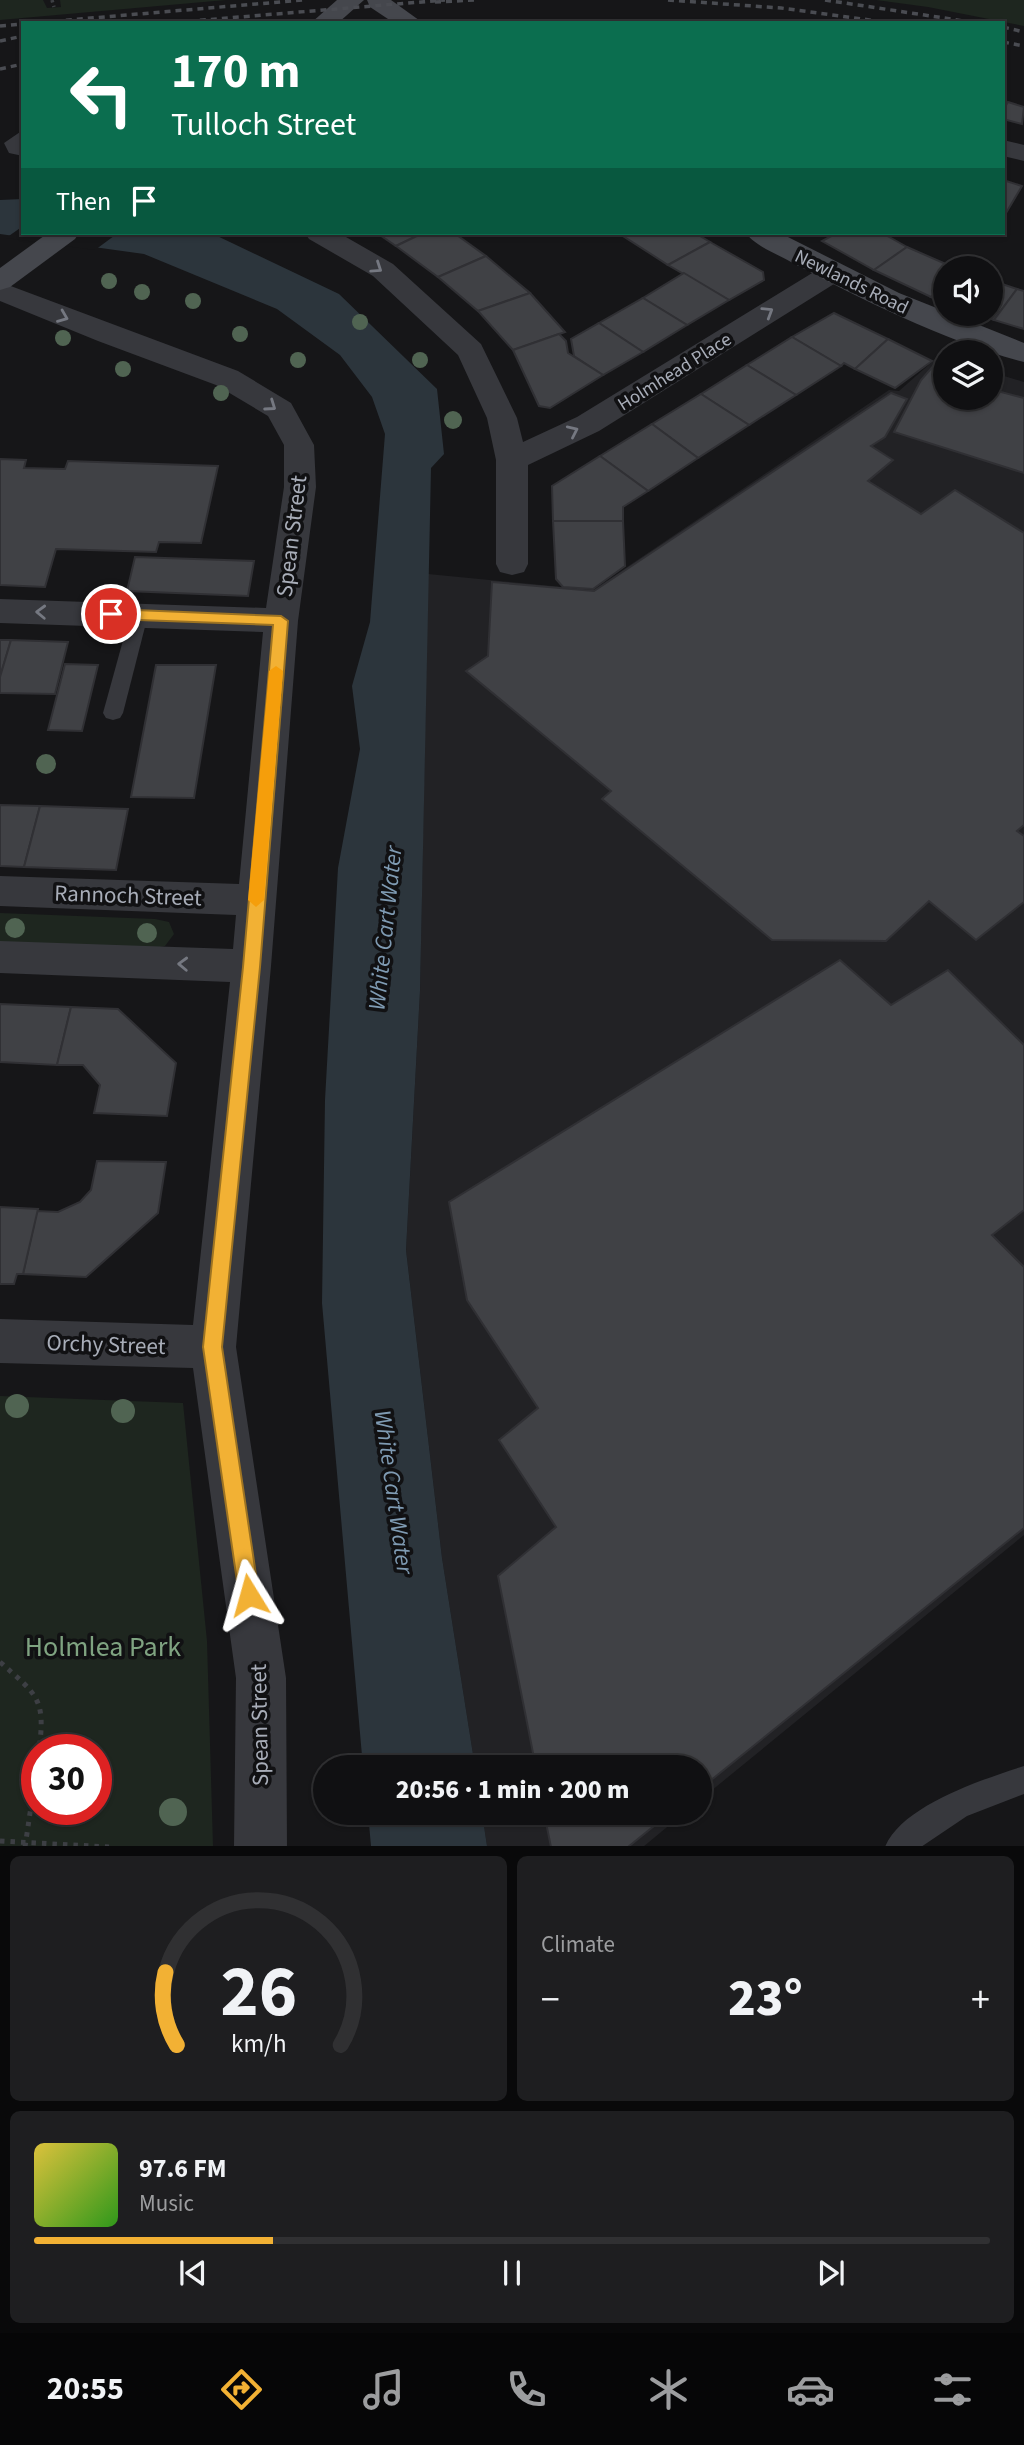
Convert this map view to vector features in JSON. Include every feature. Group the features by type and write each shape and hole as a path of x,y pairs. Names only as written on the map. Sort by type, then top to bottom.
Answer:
{"street":[{"path":"326,21 352,0"},
{"path":"354,21 379,1 408,21"},
{"path":"1005,148 1024,153"},
{"path":"0,281 62,235"},
{"path":"322,235 383,270 471,351 502,418 512,460 512,564"},
{"name":"Newlands Road","path":"764,235 832,273 898,305 1024,354"},
{"name":"Holmhead Place","path":"512,460 588,424 832,273"},
{"name":"Spean Street","path":"0,291 227,379 279,410 299,445 300,487 281,621 251,967 213,1347 261,1678 260,1846"},
{"path":"0,611 281,621"},
{"name":"Rannoch Street","path":"0,891 256,900"},
{"path":"0,957 251,967"},
{"name":"Orchy Street","path":"0,1341 213,1347"}],"lane":[{"path":"21,136 11,143 14,150 21,152"},
{"path":"113,713 139,615"},
{"path":"899,1846 931,1819 982,1794 1024,1780"}],"path":[{"path":"52,0 54,7"},
{"path":"0,1662 40,1699 44,1716 41,1734"},
{"path":"25,1844 28,1825"},
{"path":"0,1841 109,1846"}],"shaded area":[{"path":"933,361 933,410 1003,410 1003,376 1024,382 1024,1535 712,1790 712,1755 473,1755 442,1558 406,1250 420,991 428,574 593,590 889,390 899,391"},
{"path":"484,1825 670,1825 644,1846 487,1846"}],"green space":[{"path":"0,0 43,0 47,8 61,7 60,0 226,0 0,20"},
{"path":"876,0 1024,0 1024,26 1005,21"},
{"path":"0,913 155,919 169,922 174,934 165,946 150,949 0,944"},
{"name":"Holmlea Park","path":"0,1396 183,1403 207,1641 213,1846 0,1846"}],"water":[{"name":"White Cart Water","path":"21,199 21,235 215,235 339,294 437,389 444,454 431,468 420,991 406,1250 442,1558 473,1755 362,1755 322,1303 325,1100 338,868 360,749 352,686 370,622 385,434 372,397 340,355 277,309 144,254 0,234 0,200"},
{"path":"369,1825 484,1825 487,1846 371,1846"}],"pier":[{"path":"21,227 21,235 115,235 95,250 6,238"}],"building":[{"path":"1008,102 1024,107 1022,124 1005,120 1005,107"},
{"path":"1005,181 1022,186 1005,213"},
{"path":"380,235 419,235 396,246"},
{"path":"419,235 457,235 486,256 438,277 396,246"},
{"path":"698,235 710,242 668,265 623,236"},
{"path":"833,235 886,235 907,247 874,270 822,241"},
{"path":"710,242 763,272 764,280 729,300 668,265"},
{"path":"907,247 933,258 933,295 931,297 874,270"},
{"path":"486,256 530,293 478,311 438,277"},
{"path":"684,273 729,300 687,325 643,298"},
{"path":"1003,284 1017,289 1003,308"},
{"path":"1017,289 1024,291 1024,329 1003,323 1003,308"},
{"path":"530,293 565,332 513,350 478,311"},
{"path":"643,298 687,325 643,352 599,323"},
{"path":"834,313 888,339 855,369 844,363 841,366 792,337"},
{"path":"599,323 643,352 603,375 574,356 571,339"},
{"path":"559,334 566,341 568,353 603,375 550,408 539,406 513,350"},
{"path":"792,337 841,366 796,395 747,365"},
{"path":"888,339 932,361 895,388 855,369"},
{"path":"747,365 796,395 749,425 701,394"},
{"path":"933,366 933,410 1003,410 1003,392 1024,398 1024,473 894,432 921,380"},
{"path":"891,393 907,399 885,437 871,446 893,460 868,481 921,514 955,490 1024,533 1024,825 1017,831 1024,836 1024,902 976,940 929,901 886,941 772,940 602,799 611,791 466,671 488,656 492,582 594,591"},
{"path":"701,394 749,425 698,458 652,424"},
{"path":"652,424 698,458 648,491 600,456"},
{"path":"600,456 648,491 623,507 623,521 553,521 552,486"},
{"path":"0,459 26,460 24,468 65,469 68,461 218,466 201,543 159,542 156,552 56,549 45,587 0,585"},
{"path":"553,521 623,521 625,566 593,589 563,587 556,579"},
{"path":"135,557 254,561 248,596 127,591"},
{"path":"0,640 11,640 0,677"},
{"path":"11,640 68,642 55,694 0,693 0,677"},
{"path":"65,664 98,665 82,731 48,730"},
{"path":"156,665 216,665 194,798 131,797"},
{"path":"0,805 40,806 24,867 0,866"},
{"path":"40,806 128,809 116,870 24,867"},
{"path":"840,960 891,1005 948,970 1024,1045 1024,1210 992,1235 1024,1267 1024,1528 712,1779 712,1755 533,1755 498,1576 556,1527 499,1440 538,1408 467,1300 449,1202"},
{"path":"0,1004 71,1007 57,1065 0,1062"},
{"path":"71,1007 118,1009 176,1063 167,1116 94,1113 100,1085 83,1065 57,1065"},
{"path":"97,1161 166,1162 158,1213 86,1277 23,1274 37,1211 58,1212 80,1202 91,1190"},
{"path":"0,1207 38,1209 23,1274 17,1274 14,1284 0,1284"},
{"path":"546,1825 655,1825 629,1846 551,1846"}],"railway":[{"path":"56,21 303,0"},
{"path":"191,21 445,0"},
{"path":"435,2 475,0"},
{"path":"668,0 781,8 877,21"},
{"path":"825,0 964,21"},
{"path":"0,26 21,24"},
{"path":"1005,27 1024,32"},
{"path":"0,41 21,36"},
{"path":"1005,42 1024,46"},
{"path":"0,69 21,64"}],"slow traffic":[{"path":"256,900 276,671"}],"route":[{"path":"111,614 281,621 251,967 213,1347 249,1595"}]}
